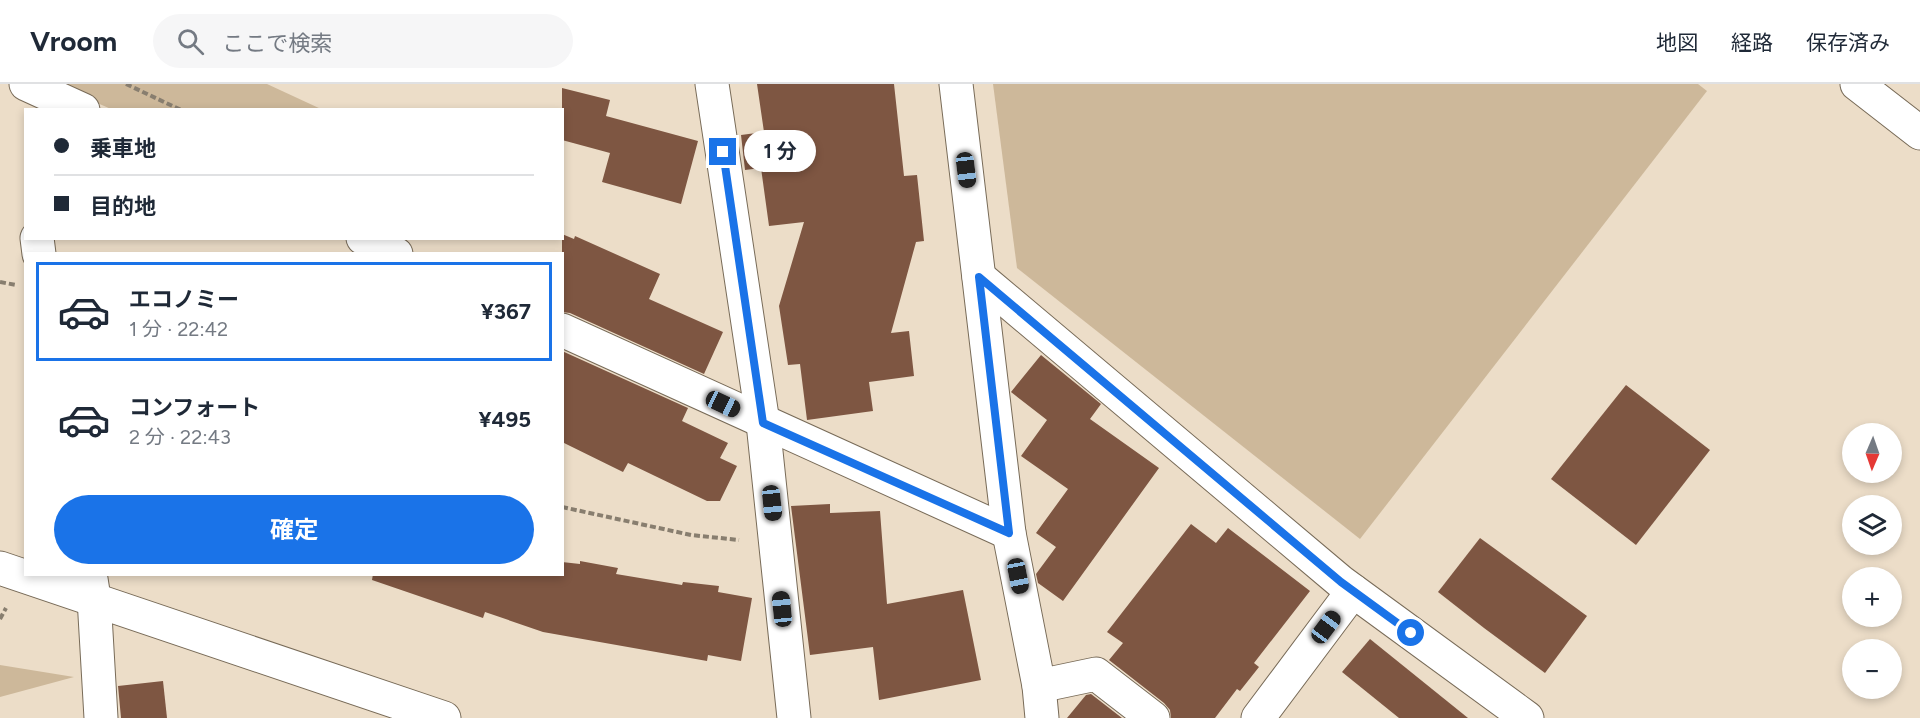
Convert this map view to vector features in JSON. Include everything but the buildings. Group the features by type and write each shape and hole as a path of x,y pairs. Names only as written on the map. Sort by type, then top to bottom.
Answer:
{"street":[{"path":"26,108 26,84 78,108"},
{"path":"712,84 763,423 794,718"},
{"path":"956,84 1009,533 1039,686 1042,718"},
{"path":"1857,84 1920,133"},
{"path":"367,240 392,252"},
{"path":"979,277 1353,591 1525,718"},
{"path":"564,331 1009,533"},
{"path":"0,568 24,573"},
{"path":"41,576 92,586 444,718"},
{"path":"92,586 101,718"},
{"path":"1258,718 1353,591"},
{"path":"1039,686 1096,674 1153,718"}],"path":[{"path":"126,84 177,108"},
{"path":"0,282 24,287"},
{"path":"564,507 691,535 776,543"}],"shaded area":[{"path":"66,84 267,84 319,108 109,108 72,92"},
{"path":"993,84 1698,84 1707,91 1360,539 1017,268"},
{"path":"0,665 74,677 0,697"}],"route":[{"path":"723,152 763,423 1009,533 979,277 1341,582 1411,633"}]}
